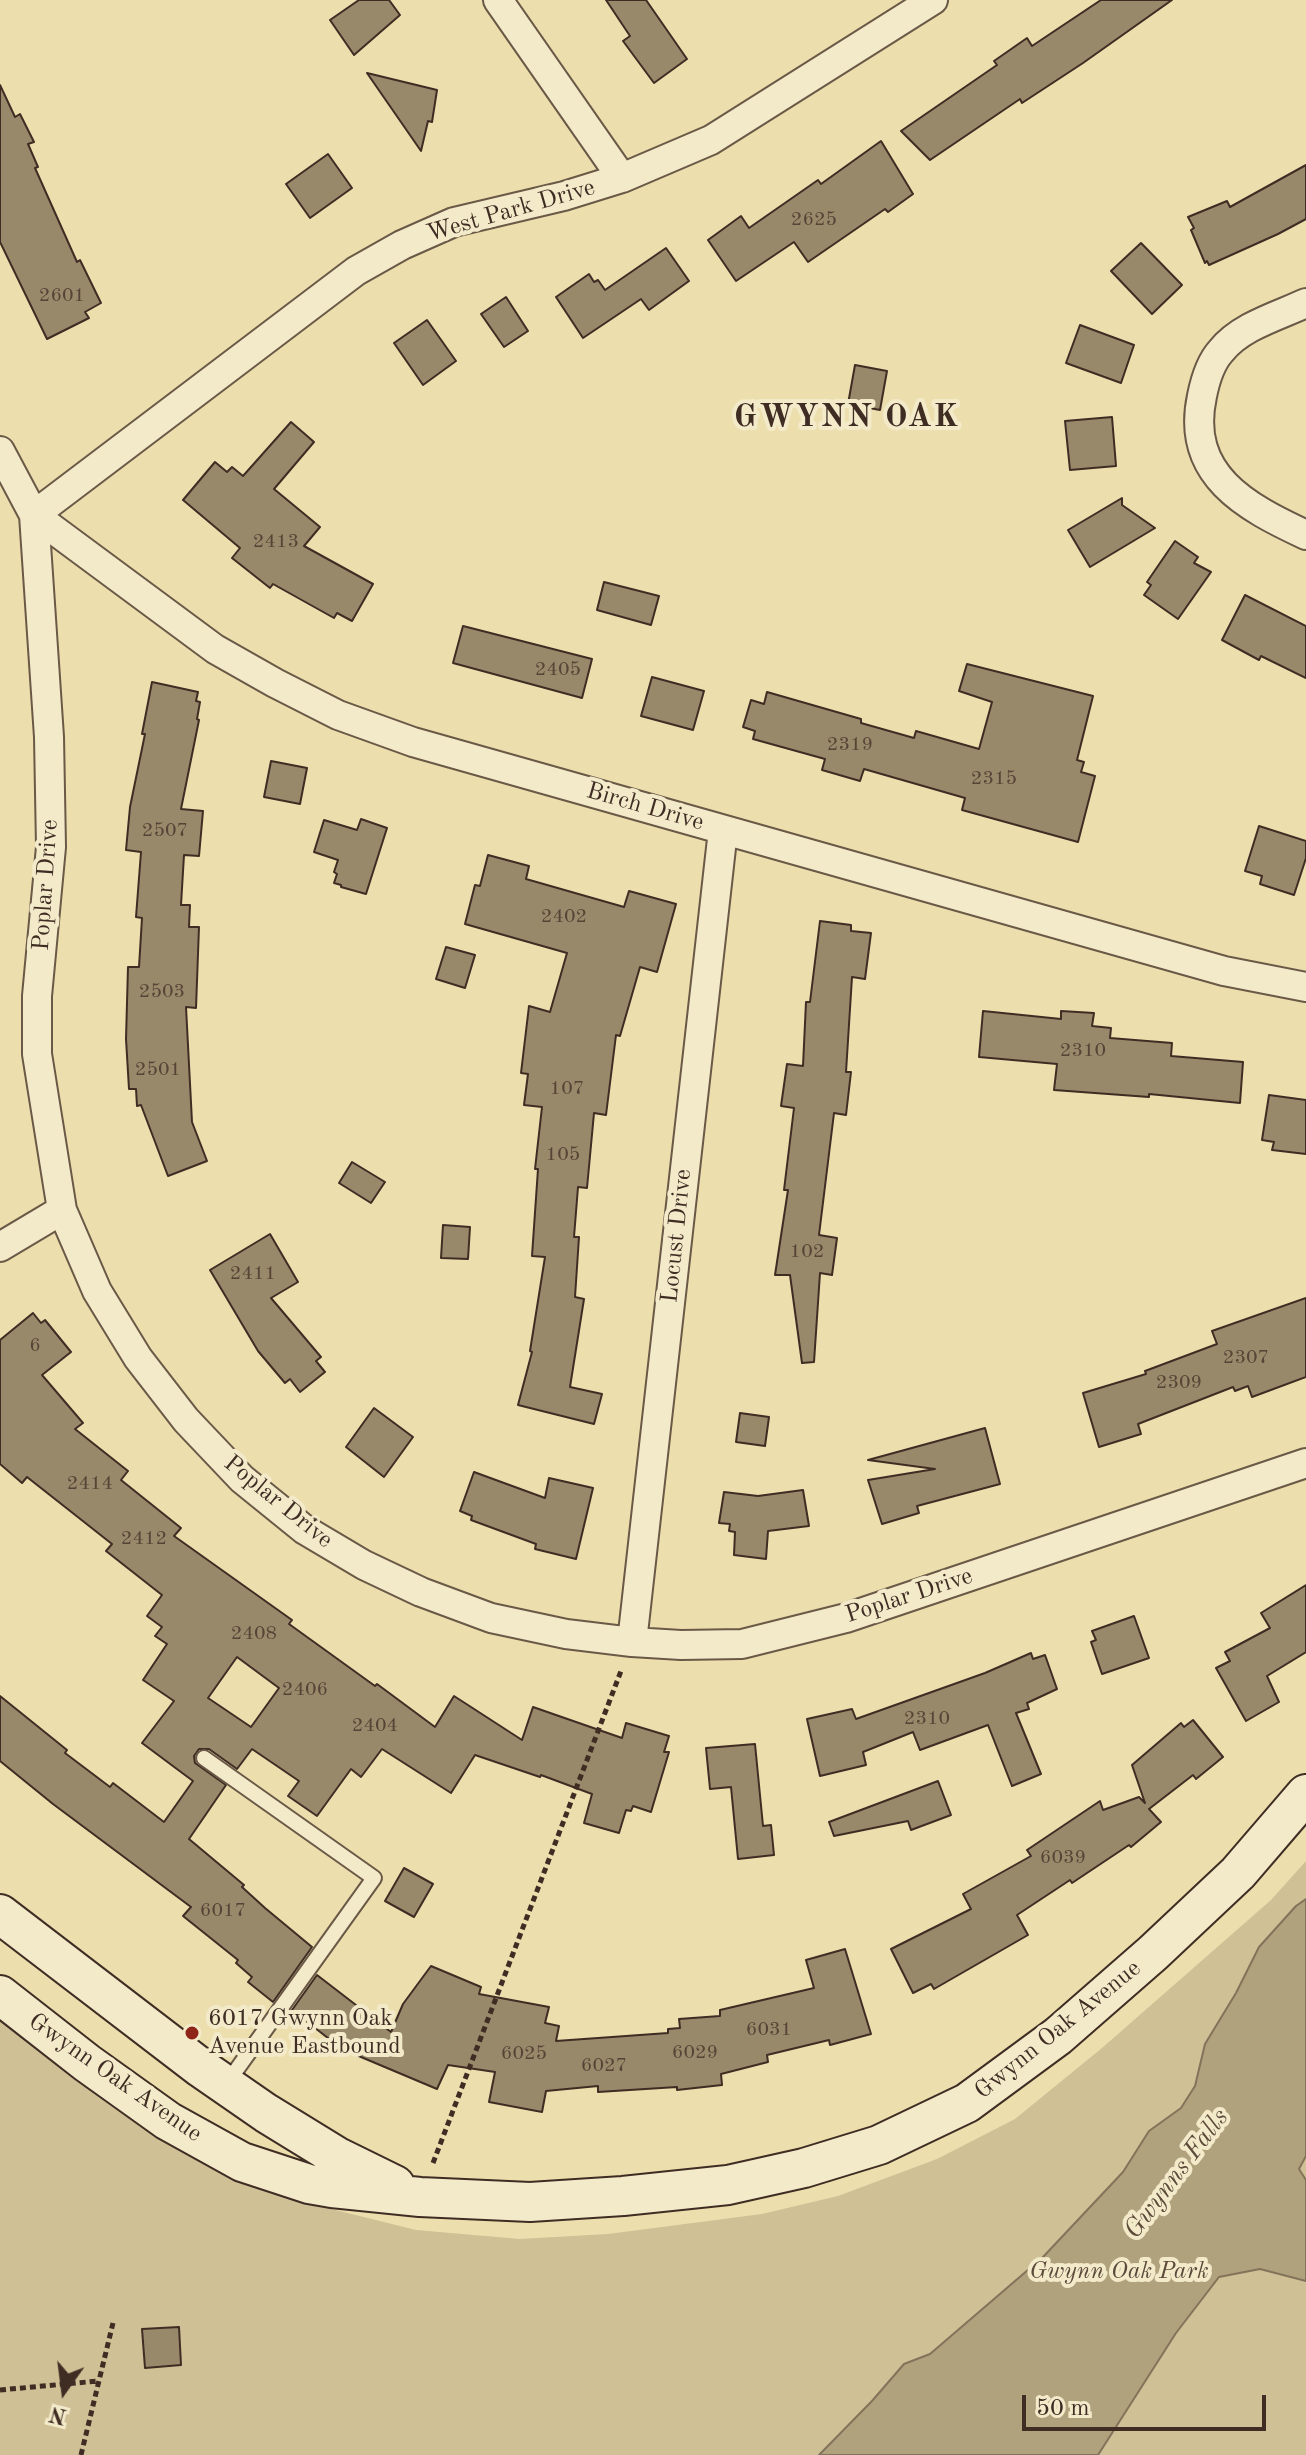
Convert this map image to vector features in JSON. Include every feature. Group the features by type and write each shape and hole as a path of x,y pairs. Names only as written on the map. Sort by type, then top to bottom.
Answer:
{"main road":[{"name":"Gwynn Oak Avenue","path":"0,1995 168,2121 242,2162 309,2184 420,2197 530,2202 728,2185 804,2168 879,2145 967,2103 1058,2036 1153,1953 1238,1873 1306,1794"},
{"name":"Gwynn Oak Avenue","path":"0,1914 201,2068 266,2113 336,2156 420,2197"}],"street":[{"path":"498,0 622,178"},
{"name":"West Park Drive","path":"34,515 356,271 402,245 454,222 564,196 622,178 711,140 933,0"},
{"path":"1306,303 1243,332 1220,351 1206,379 1199,411 1202,443 1216,475 1238,499 1306,535"},
{"name":"Poplar Drive","path":"0,451 34,515 49,737 51,847 37,996 37,1054 62,1210 97,1291 138,1358 186,1420 242,1479 305,1530 364,1565 421,1592 491,1618 566,1634 632,1642 742,1644 846,1618 1306,1463"},
{"name":"Birch Drive","path":"34,515 215,649 338,715 413,742 1224,971 1306,987"},
{"name":"Locust Drive","path":"632,1642 723,830"},
{"path":"0,1247 62,1210"}],"lane":[{"path":"204,1758 374,1878 226,2083"}],"path":[{"path":"420,2197 632,1642"},
{"path":"81,2455 113,2323"},
{"path":"0,2390 98,2381"}],"green space":[{"name":"Gwynn Oak Park","path":"1306,1861 1306,2455 0,2455 0,2018 221,2170 287,2198 416,2230 520,2239 608,2234 762,2214 838,2196 937,2159 1015,2119 1102,2048 1271,1900"}],"water":[{"name":"Gwynns Falls","path":"1306,1899 1306,2156 1299,2169 1306,2180 1306,2281 1260,2269 1219,2277 1176,2333 1098,2455 819,2455 904,2364 930,2354 1043,2257 1123,2172 1149,2131 1181,2108 1195,2086 1205,2044 1259,1947"}],"building":[{"path":"359,0 389,0 400,15 354,55 330,20"},
{"path":"606,0 646,0 687,59 654,83 623,41 630,36"},
{"path":"1101,0 1172,0 1083,63 1022,103 1020,99 930,160 901,131 997,65 994,61 1027,38 1032,46"},
{"path":"367,73 437,90 432,122 428,121 421,151"},
{"path":"0,85 15,117 20,114 34,142 28,144 38,167 35,168 77,262 80,260 101,303 85,312 89,318 47,339 0,242"},
{"path":"881,141 913,194 888,212 885,209 808,262 794,242 736,281 708,240 741,216 749,228 818,180 821,184"},
{"path":"328,154 352,188 310,218 286,184"},
{"path":"1306,165 1306,219 1209,265 1207,261 1205,263 1188,217 1227,201 1230,207"},
{"path":"1141,243 1182,285 1152,314 1111,271"},
{"path":"666,248 689,281 649,310 641,299 583,338 556,297 589,274 605,290"},
{"path":"506,297 528,331 504,347 481,314"},
{"path":"427,320 456,361 423,385 394,343"},
{"path":"1080,325 1134,345 1121,383 1066,363"},
{"path":"855,365 887,371 880,410 848,404"},
{"path":"1112,417 1116,466 1070,470 1065,421"},
{"path":"291,422 314,442 274,489 320,527 304,546 373,584 352,621 337,613 334,618 273,584 270,588 232,558 240,548 183,500 215,462 227,472 232,467 243,476"},
{"path":"1122,498 1122,505 1155,528 1090,567 1068,530"},
{"path":"1175,541 1198,557 1194,563 1211,572 1178,619 1144,595 1151,585 1147,582"},
{"path":"604,582 659,596 651,625 597,610"},
{"path":"1245,595 1306,626 1306,678 1261,656 1259,660 1222,640"},
{"path":"463,626 592,659 582,698 453,663"},
{"path":"967,664 1093,696 1077,760 1084,762 1081,772 1095,776 1078,842 962,810 965,798 864,769 860,781 822,770 825,759 753,739 755,731 743,727 751,700 764,704 767,692 914,738 916,731 979,749 992,702 959,691"},
{"path":"652,677 704,691 693,730 641,716"},
{"path":"152,682 198,692 196,701 200,702 181,809 203,811 199,856 184,855 181,905 190,905 189,927 199,927 196,1008 186,1007 192,1122 207,1161 168,1176 141,1105 137,1106 136,1089 129,1089 126,1039 128,967 139,967 142,918 136,917 141,852 126,850 130,807"},
{"path":"271,761 307,768 300,804 264,797"},
{"path":"361,819 387,828 366,894 334,883 338,860 314,852 324,820 357,830"},
{"path":"1259,826 1306,841 1306,858 1294,895 1260,884 1262,876 1245,871"},
{"path":"488,855 529,866 526,879 624,907 629,891 676,904 657,972 640,967 620,1036 616,1035 606,1115 594,1113 587,1188 578,1187 574,1237 579,1237 575,1297 584,1299 570,1387 602,1394 594,1424 518,1405 532,1352 545,1257 532,1256 538,1169 535,1169 542,1107 524,1105 528,1074 521,1073 529,1006 550,1012 567,953 465,924 475,885 480,886"},
{"path":"820,921 851,925 851,931 871,933 865,979 852,977 846,1072 851,1072 846,1115 834,1113 819,1235 837,1238 832,1275 820,1273 814,1362 802,1363 790,1275 775,1275 788,1190 784,1190 794,1108 781,1106 787,1064 803,1066 806,1002 810,1002"},
{"path":"446,947 475,955 465,988 436,979"},
{"path":"983,1011 1061,1019 1061,1011 1094,1013 1092,1026 1111,1028 1110,1038 1172,1043 1171,1056 1243,1062 1240,1103 1149,1094 1149,1097 1054,1090 1057,1064 979,1057"},
{"path":"1269,1095 1306,1100 1306,1154 1272,1150 1274,1142 1262,1140"},
{"path":"352,1162 385,1182 371,1203 339,1183"},
{"path":"443,1225 470,1227 468,1259 441,1258"},
{"path":"270,1234 298,1282 271,1298 321,1357 316,1361 325,1372 300,1392 290,1379 285,1383 258,1351 210,1270"},
{"path":"1306,1298 1306,1377 1252,1397 1248,1386 1235,1391 1233,1387 1138,1424 1141,1434 1099,1447 1083,1393 1146,1374 1145,1371 1217,1344 1212,1331"},
{"path":"33,1313 41,1323 45,1320 71,1352 42,1375 83,1423 75,1429 128,1471 121,1480 181,1528 174,1536 292,1620 289,1624 435,1727 454,1696 522,1740 533,1707 622,1738 626,1723 669,1736 664,1752 669,1752 651,1812 633,1806 631,1811 626,1810 619,1833 584,1823 592,1794 541,1775 475,1755 451,1793 382,1749 361,1777 351,1769 317,1816 288,1796 299,1781 252,1749 237,1769 209,1749 199,1749 194,1756 195,1763 226,1785 189,1839 312,1947 273,2002 248,1982 252,1977 236,1963 238,1960 183,1916 191,1907 0,1761 0,1696 67,1750 65,1753 110,1787 113,1783 164,1822 193,1781 142,1743 174,1701 143,1680 167,1644 155,1636 162,1627 147,1616 162,1595 106,1551 112,1544 27,1477 22,1483 0,1464 0,1340","holes":["237,1657 279,1688 251,1727 208,1698"]},
{"path":"374,1408 413,1437 384,1477 346,1447"},
{"path":"740,1413 769,1417 765,1446 736,1442"},
{"path":"985,1428 1000,1484 917,1506 919,1513 882,1524 868,1480 935,1469 868,1460"},
{"path":"474,1472 545,1498 549,1478 593,1488 576,1559 535,1549 536,1544 471,1520 472,1516 460,1511"},
{"path":"803,1490 809,1526 768,1531 766,1559 734,1555 735,1532 729,1531 730,1524 719,1523 724,1492 758,1496"},
{"path":"1306,1585 1306,1652 1267,1676 1279,1702 1246,1721 1216,1668 1230,1661 1225,1652 1270,1628 1261,1613"},
{"path":"1134,1616 1149,1658 1102,1674 1091,1642 1096,1640 1092,1631"},
{"path":"1031,1653 1033,1659 1045,1655 1057,1689 1027,1703 1029,1709 1016,1713 1041,1774 1012,1786 988,1725 920,1750 913,1732 863,1752 866,1765 820,1776 807,1719 852,1709 856,1719 985,1673"},
{"path":"1193,1720 1223,1757 1196,1779 1193,1775 1149,1809 1161,1822 1131,1847 1129,1845 1072,1883 1070,1880 1017,1915 1028,1935 934,1989 931,1984 913,1993 891,1949 971,1909 963,1894 1031,1856 1027,1850 1100,1801 1103,1810 1139,1797 1145,1803 1132,1765 1181,1723 1184,1727"},
{"path":"755,1744 763,1826 771,1825 774,1855 738,1859 731,1787 710,1789 706,1748"},
{"path":"938,1781 951,1815 911,1830 908,1821 834,1836 829,1822"},
{"path":"404,1868 433,1884 414,1917 385,1901"},
{"path":"845,1949 871,2034 830,2045 829,2040 767,2055 768,2062 721,2074 722,2085 677,2090 677,2087 598,2092 598,2086 546,2091 542,2112 489,2102 495,2072 448,2065 437,2089 342,2049 292,2010 317,1975 391,2032 403,2004 431,1966 481,1987 479,1994 549,2007 545,2023 559,2026 556,2041 668,2033 668,2029 680,2028 679,2019 720,2016 720,2010 814,1988 806,1960"},
{"path":"179,2327 181,2365 145,2368 142,2329"}],"place":[{"name":"6017 Gwynn Oak Avenue Eastbound","path":"192,2033"}],"district":[{"name":"GWYNN OAK","path":"847,418"}]}
